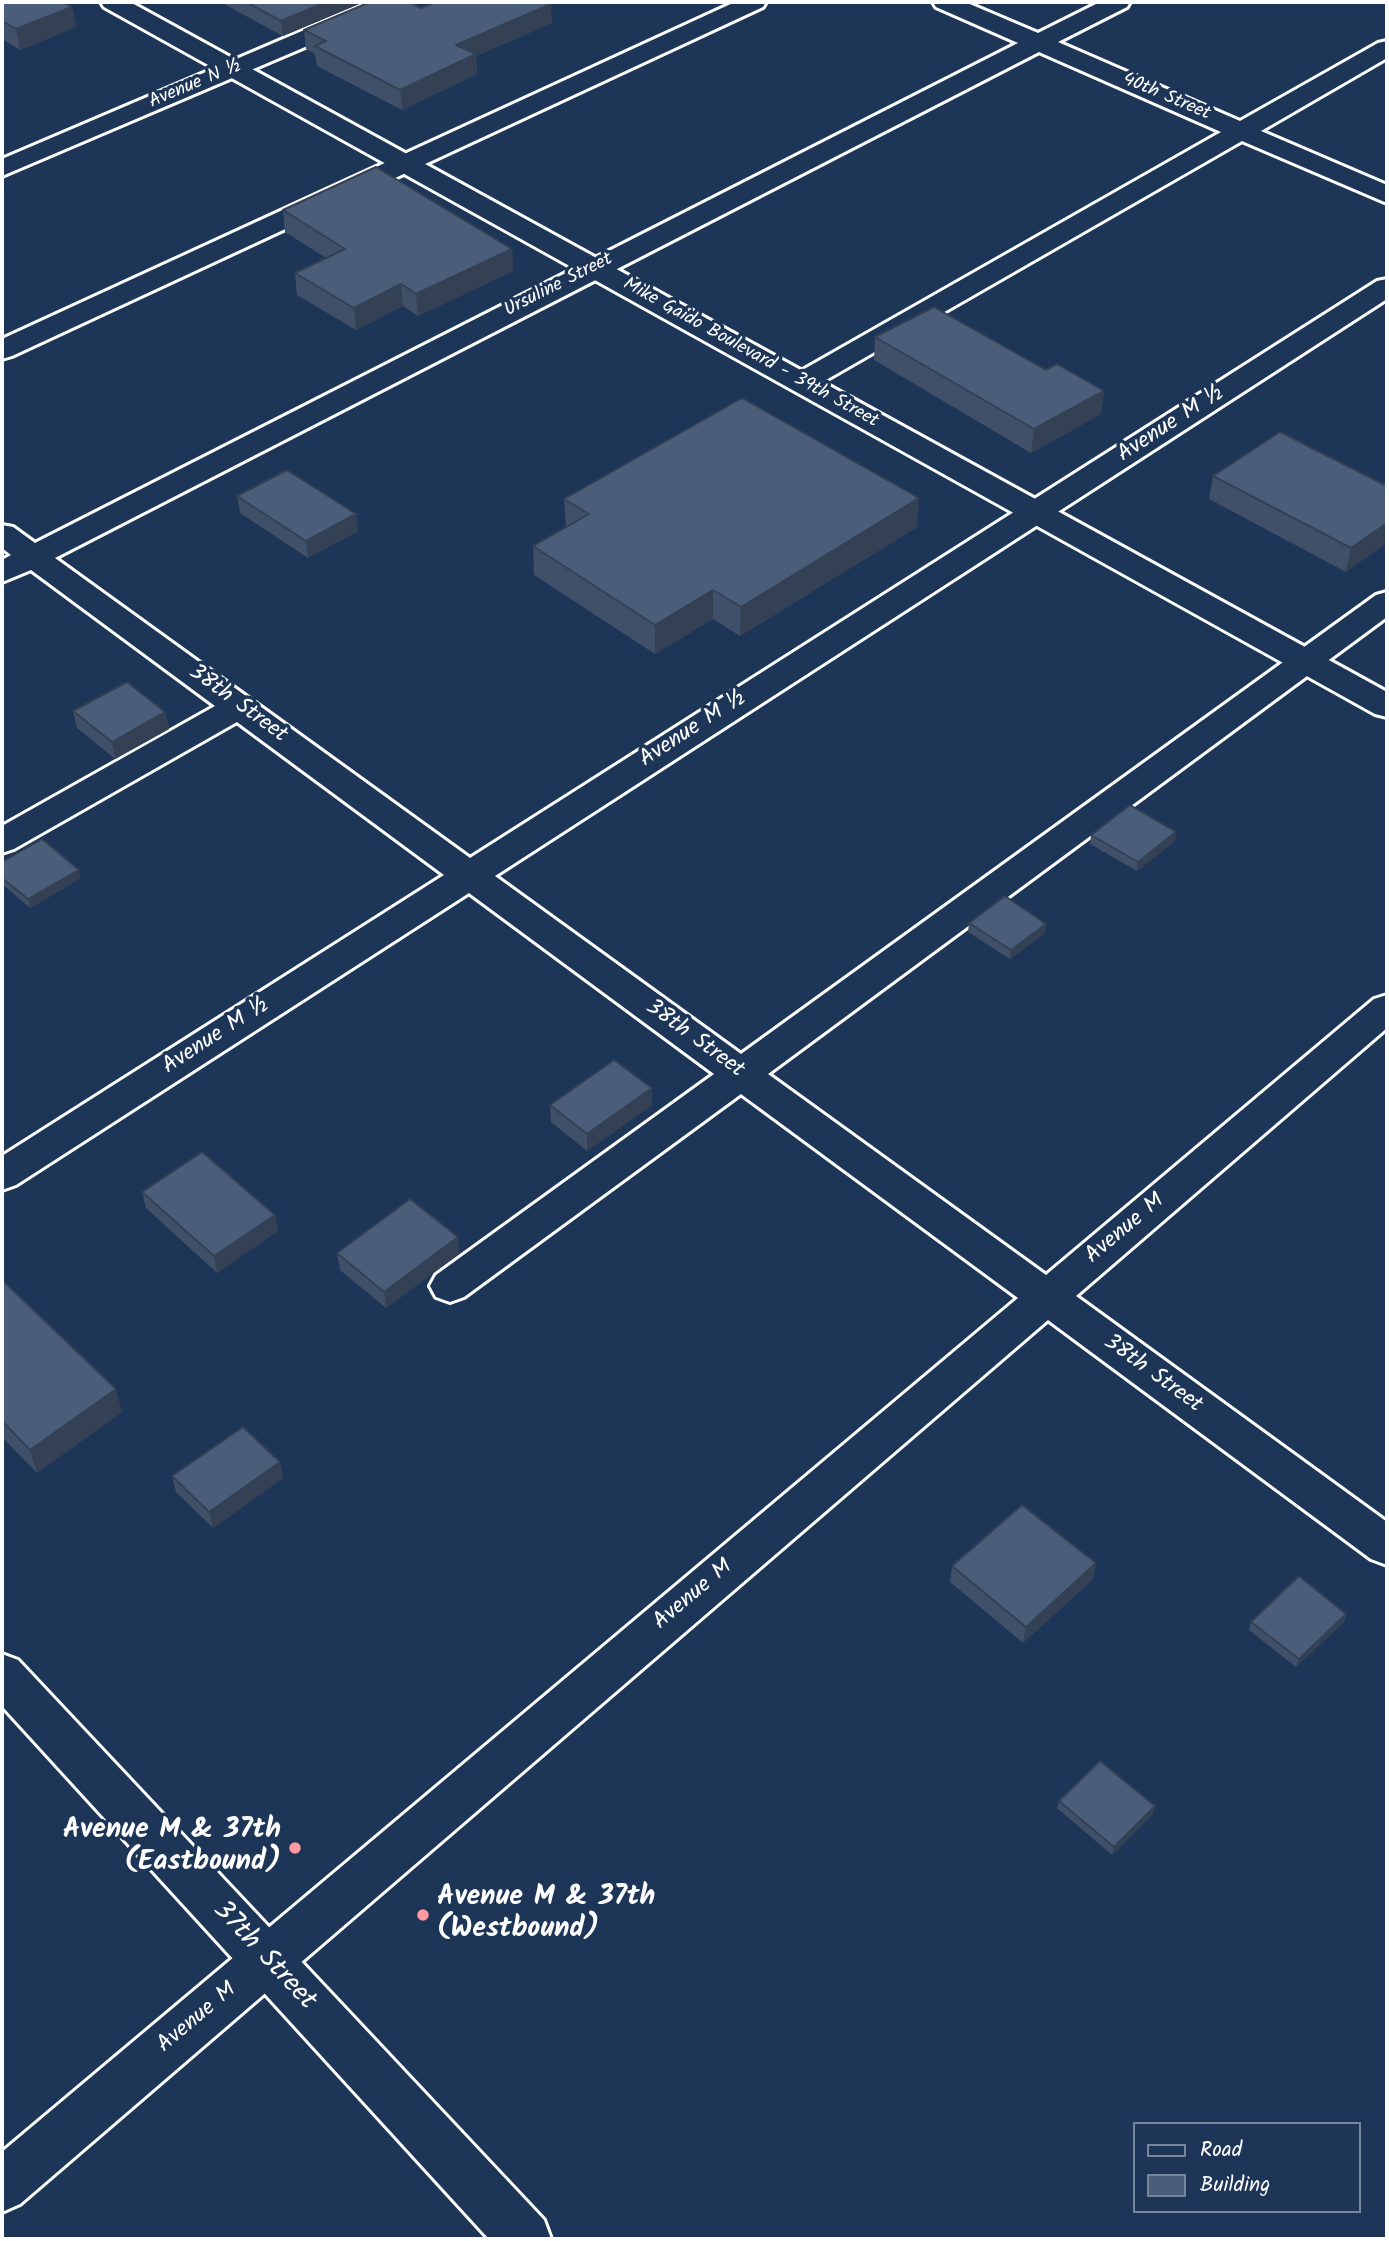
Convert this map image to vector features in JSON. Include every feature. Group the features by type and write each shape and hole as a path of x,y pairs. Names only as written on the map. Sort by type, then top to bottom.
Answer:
{"street":[{"name":"Mike Gaido Boulevard - 39th Street","path":"113,2 237,68 1387,706"},
{"name":"Avenue N ½","path":"2,168 390,2"},
{"path":"2,350 754,2"},
{"name":"40th Street","path":"945,2 1387,195"},
{"name":"Ursuline Street","path":"17,564 1118,2"},
{"path":"802,382 1387,47"},
{"name":"Avenue M ½","path":"2,1175 1387,287"},
{"name":"38th Street","path":"2,534 17,564 238,707 1387,1546"},
{"path":"450,1286 1387,602"},
{"path":"2,841 238,707"},
{"name":"Avenue M","path":"2,2186 1387,1008"},
{"name":"37th Street","path":"2,1674 525,2239"}],"building":[{"path":"2,2 63,2 72,7 16,29 2,21"},
{"path":"246,2 326,2 281,21"},
{"path":"370,2 410,2 421,8 436,2 551,4 456,45 476,54 400,90 315,46 326,41 304,30"},
{"path":"376,167 512,249 416,294 401,284 354,308 295,273 345,249 283,210"},
{"path":"934,307 1046,370 1057,364 1104,391 1034,429 875,337"},
{"path":"742,398 919,498 741,607 713,590 655,625 533,546 589,514 564,499"},
{"path":"1280,432 1387,486 1387,523 1351,548 1213,476"},
{"path":"287,470 356,514 306,541 237,496"},
{"path":"127,682 165,712 112,742 73,711"},
{"path":"1130,805 1176,832 1138,862 1091,835"},
{"path":"42,839 79,870 28,899 2,878 2,862"},
{"path":"1005,896 1046,924 1011,950 969,923"},
{"path":"614,1060 652,1088 587,1134 550,1105"},
{"path":"202,1152 275,1215 214,1256 142,1192"},
{"path":"410,1199 458,1237 384,1292 337,1253"},
{"path":"2,1280 116,1389 30,1450 2,1421"},
{"path":"243,1427 280,1462 209,1512 172,1476"},
{"path":"1022,1505 1096,1563 1026,1627 952,1566"},
{"path":"1299,1576 1346,1614 1299,1659 1251,1622"},
{"path":"1100,1761 1155,1806 1114,1847 1059,1801"}],"place":[{"name":"Avenue M & 37th (Eastbound)","path":"295,1848"},
{"name":"Avenue M & 37th (Westbound)","path":"423,1915"}]}
